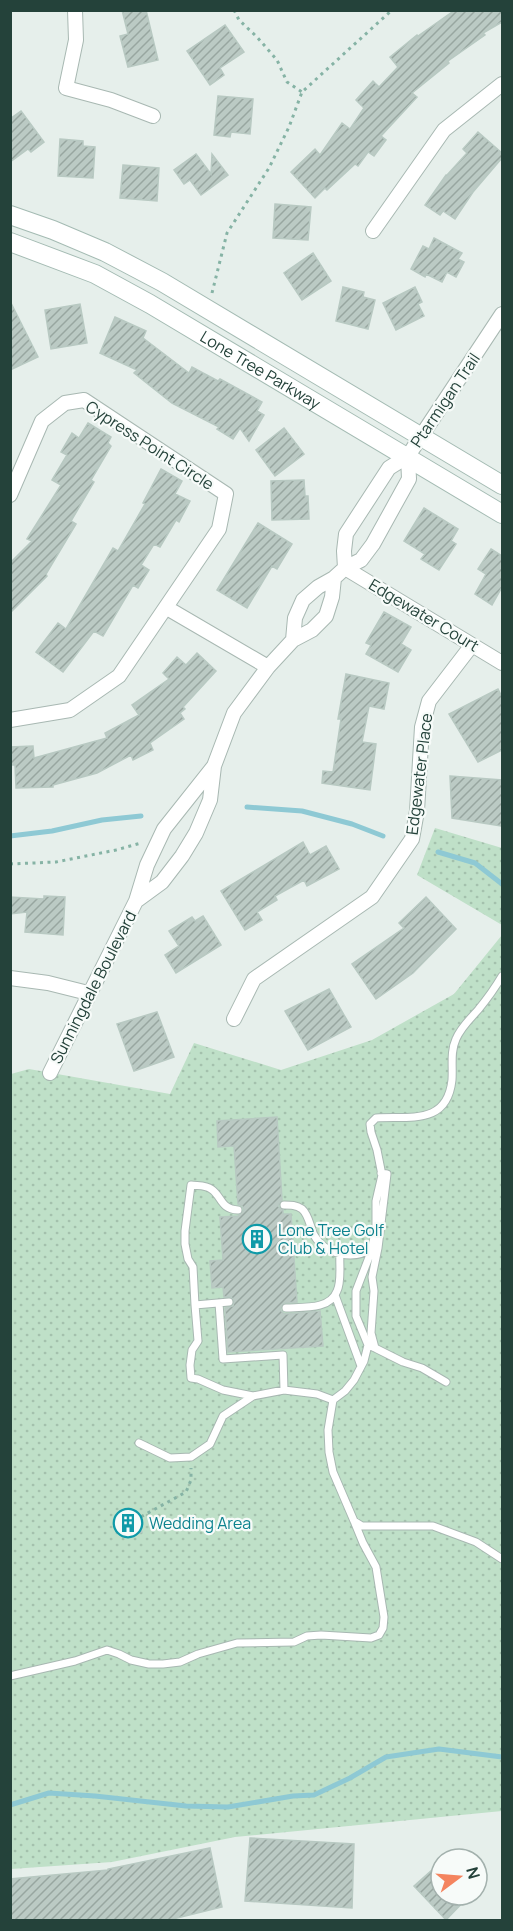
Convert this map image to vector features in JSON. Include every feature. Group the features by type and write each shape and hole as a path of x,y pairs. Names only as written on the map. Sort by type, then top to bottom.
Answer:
{"street":[{"path":"75,10 75,40 66,88 111,100 153,116"},
{"path":"373,231 444,130 502,84"},
{"name":"Lone Tree Parkway","path":"10,215 105,252 153,277 502,485"},
{"name":"Lone Tree Parkway","path":"10,242 95,274 150,304 502,514"},
{"name":"Ptarmigan Trail","path":"408,456 502,314"},
{"name":"Cypress Point Circle","path":"10,495 42,421 65,403 84,400 226,494 219,529 119,676 70,710 10,720"},
{"path":"293,640 295,618 303,600 345,568 361,560 373,544 409,479 408,456 389,468 346,534 345,568"},
{"name":"Edgewater Court","path":"345,568 502,663"},
{"name":"Sunningdale Boulevard","path":"136,902 162,882 196,833 210,800 214,766 234,714 268,667 293,640 312,630 326,616 332,597 333,578"},
{"path":"167,608 268,667"},
{"name":"Edgewater Place","path":"234,1019 254,978 372,897 412,839 417,811 422,727 429,701 472,645"},
{"name":"Sunningdale Boulevard","path":"50,1073 88,993 136,902 147,865 159,838 214,766"},
{"path":"10,978 48,983 88,993"}],"lane":[{"path":"446,1382 422,1368 403,1362 372,1346 356,1316 356,1291 372,1248 376,1227 376,1201 381,1173 370,1124 376,1118 429,1115 439,1110 447,1099 452,1082 452,1048 456,1038 502,976"},
{"path":"10,1676 75,1661 107,1650 131,1660 163,1664 180,1662 198,1654 237,1643 294,1642 307,1636 321,1635 371,1638 379,1635 383,1628 384,1617 376,1567 363,1543 333,1472 328,1430 333,1400 354,1380 372,1346 374,1291 372,1277 387,1179 387,1174 381,1173"},
{"path":"238,1210 231,1209 219,1200 214,1190 206,1186 191,1185 185,1244 188,1259 193,1268 198,1341 192,1350 191,1377 223,1390 253,1396 284,1390 316,1394 333,1400"},
{"path":"284,1205 293,1205 303,1210 319,1241 326,1247 346,1256 356,1256 372,1248"},
{"path":"286,1308 319,1306 335,1295 338,1290 340,1253"},
{"path":"335,1295 361,1366"},
{"path":"195,1305 229,1302"},
{"path":"219,1303 223,1359 283,1355 284,1390"},
{"path":"139,1443 170,1458 190,1457 210,1444 223,1416 253,1396"},
{"path":"354,1521 362,1526 433,1526 476,1542 502,1559"}],"path":[{"path":"234,10 239,20 277,60 287,82 302,92"},
{"path":"212,293 227,233 269,168 289,127 302,92 392,10"},
{"path":"10,864 56,862 116,850 159,838"},
{"path":"128,1524 186,1492 191,1480 190,1457"}],"green space":[{"path":"435,828 502,848 502,925 417,875"},
{"path":"502,935 502,1811 235,1837 112,1862 11,1869 11,1074 29,1069 170,1094 194,1043 281,1070 372,1040 454,994"}],"building":[{"path":"122,10 146,10 158,60 128,67 120,36 128,34"},
{"path":"455,10 502,10 502,22 483,33 485,35 448,61 449,63 412,93 417,97 381,136 386,140 374,156 368,152 358,166 355,164 315,198 291,172 315,149 320,155 342,123 350,129 364,108 356,100 373,81 379,87 398,67 390,57 417,35"},
{"path":"225,25 244,52 220,68 224,75 210,85 187,51"},
{"path":"218,96 253,99 250,134 231,132 230,137 214,135"},
{"path":"21,111 44,142 31,152 28,149 10,162 10,119"},
{"path":"478,132 502,153 502,158 473,192 455,219 443,211 440,215 425,205 446,175 467,153 463,149"},
{"path":"60,139 83,141 83,146 95,147 93,178 58,176"},
{"path":"196,154 211,174 212,154 228,175 201,195 190,180 184,184 174,170"},
{"path":"123,165 159,168 157,201 120,198"},
{"path":"275,204 311,207 308,240 273,238"},
{"path":"434,238 462,253 458,259 464,262 456,277 447,272 442,282 426,274 425,277 411,269 423,246 429,249"},
{"path":"313,253 331,281 302,300 284,273"},
{"path":"343,287 364,292 363,297 375,300 368,329 336,321"},
{"path":"415,287 422,302 418,304 424,316 396,330 383,303"},
{"path":"10,301 38,357 10,370"},
{"path":"80,304 87,343 51,349 45,310"},
{"path":"115,317 146,331 143,338 189,373 192,367 262,402 257,411 264,415 249,441 240,428 233,439 217,429 219,427 172,403 134,373 137,370 100,353"},
{"path":"88,423 111,437 108,443 111,446 91,480 94,482 71,521 76,524 46,574 47,576 10,613 10,563 32,541 27,539 61,485 52,480 67,455 61,452 72,433 79,438"},
{"path":"284,428 304,454 275,476 256,450"},
{"path":"161,469 182,481 175,494 190,501 179,522 176,520 160,547 154,544 141,565 149,570 138,588 133,585 103,636 94,631 63,672 36,652 58,623 66,629 113,548 118,551 145,504 143,503"},
{"path":"304,480 305,496 308,496 309,519 272,520 271,481"},
{"path":"424,508 458,529 451,541 456,544 439,570 421,559 425,554 404,541"},
{"path":"258,523 292,544 277,569 272,566 247,608 217,590"},
{"path":"491,549 502,556 502,587 492,605 475,594 486,574 478,569"},
{"path":"384,612 411,627 401,644 411,650 398,672 366,654 371,645 366,643"},
{"path":"197,653 216,671 183,707 185,709 180,713 184,719 150,743 153,750 133,760 131,755 97,773 53,785 53,787 16,788 15,765 10,765 10,747 33,746 34,758 107,738 105,733 139,715 132,705 169,679 163,673 177,657 186,665"},
{"path":"346,674 389,683 384,709 369,706 362,742 376,744 370,790 322,783 323,771 333,772 341,719 338,719"},
{"path":"498,689 502,697 502,750 478,762 449,714"},
{"path":"450,776 502,780 502,826 452,818"},
{"path":"303,842 310,855 326,846 339,869 307,886 304,880 275,896 277,900 257,912 262,920 245,930 221,891"},
{"path":"44,896 65,897 63,935 25,932 27,912 10,914 10,897 44,899"},
{"path":"426,897 456,929 413,973 376,999 352,964 404,928 399,923"},
{"path":"203,916 221,945 176,973 165,955 179,946 169,931 192,917 195,921"},
{"path":"329,989 351,1027 308,1050 285,1011"},
{"path":"157,1012 174,1057 134,1071 117,1024"},
{"name":"Lone Tree Golf Club & Hotel","path":"277,1117 282,1200 278,1206 283,1210 283,1214 291,1214 297,1302 284,1303 280,1309 286,1314 320,1311 323,1346 228,1352 225,1308 233,1306 234,1301 231,1297 224,1297 223,1287 212,1288 210,1261 223,1260 220,1217 238,1216 244,1210 238,1204 234,1146 218,1147 217,1121"},
{"name":"Wedding Area","path":"129,1508 142,1532 129,1537 119,1523 117,1514"},
{"path":"250,1838 354,1844 352,1908 245,1901"},
{"path":"210,1848 222,1907 169,1920 10,1920 10,1879 108,1870"},
{"path":"429,1873 429,1902 414,1886"},
{"path":"434,1907 458,1907 446,1920"}],"waterway":[{"path":"247,807 302,811 352,824 383,836"},
{"path":"10,836 52,831 102,820 141,816"},
{"path":"438,852 475,863 502,884"},
{"path":"10,1805 49,1793 186,1806 228,1807 293,1796 314,1795 386,1757 439,1749 502,1757"}],"place":[{"name":"Lone Tree Golf Club & Hotel","path":"257,1239"},
{"name":"Wedding Area","path":"128,1523"}]}
